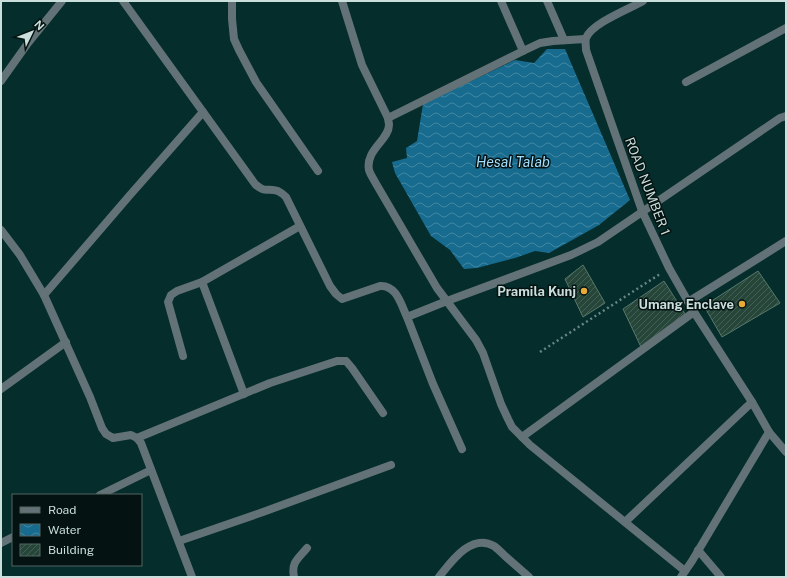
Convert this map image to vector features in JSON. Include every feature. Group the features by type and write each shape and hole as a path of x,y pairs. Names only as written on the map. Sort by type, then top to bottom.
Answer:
{"street":[{"path":"1,81 28,43 62,1"},
{"path":"123,1 255,184 260,189 280,192 286,197 330,286 336,294 342,299 380,286 391,288 396,294 407,317 433,384 462,449"},
{"path":"232,1 234,39 239,50 256,82 318,171"},
{"path":"342,1 362,66 388,118 389,126 387,133 373,152 369,161 369,170 437,288 476,340 483,353 512,427 530,445 625,522 683,574 770,432"},
{"path":"501,1 523,50"},
{"path":"547,1 564,40"},
{"path":"388,118 523,50 540,43 585,39 599,24 643,1"},
{"path":"686,82 786,28"},
{"name":"ROAD NUMBER 1","path":"585,39 586,50 642,212 669,268 694,312 770,432 786,452"},
{"path":"44,295 203,112"},
{"path":"407,317 571,255 598,242 786,116"},
{"path":"183,356 168,302 171,296 177,291 202,282 300,226"},
{"path":"1,230 20,255 44,295 90,397 102,428 106,434 113,438 131,435 137,438 141,443 192,577"},
{"path":"688,302 786,240"},
{"path":"202,282 244,394"},
{"path":"522,437 694,312"},
{"path":"1,389 66,342"},
{"path":"137,438 270,383 337,361 346,361 383,413"},
{"path":"625,522 752,402"},
{"path":"179,541 391,466"},
{"path":"102,494 152,470"},
{"path":"1,543 12,538"},
{"path":"439,577 462,550 475,544 485,543 494,547 529,577"},
{"path":"294,577 292,568 307,548"},
{"path":"698,550 721,577"}],"path":[{"path":"540,352 669,268"}],"water":[{"name":"Hesal Talab","path":"547,49 565,49 630,200 599,225 549,253 535,251 477,268 464,269 450,250 431,236 395,173 392,162 407,158 406,148 417,141 423,104 515,60 534,63"}],"building":[{"name":"Pramila Kunj","path":"583,265 605,303 583,317 565,279"},
{"name":"Umang Enclave","path":"758,271 780,303 722,337 704,306"},
{"path":"664,281 685,314 641,347 623,309"}],"place":[{"name":"Pramila Kunj","path":"584,291"},
{"name":"Umang Enclave","path":"742,304"}]}
